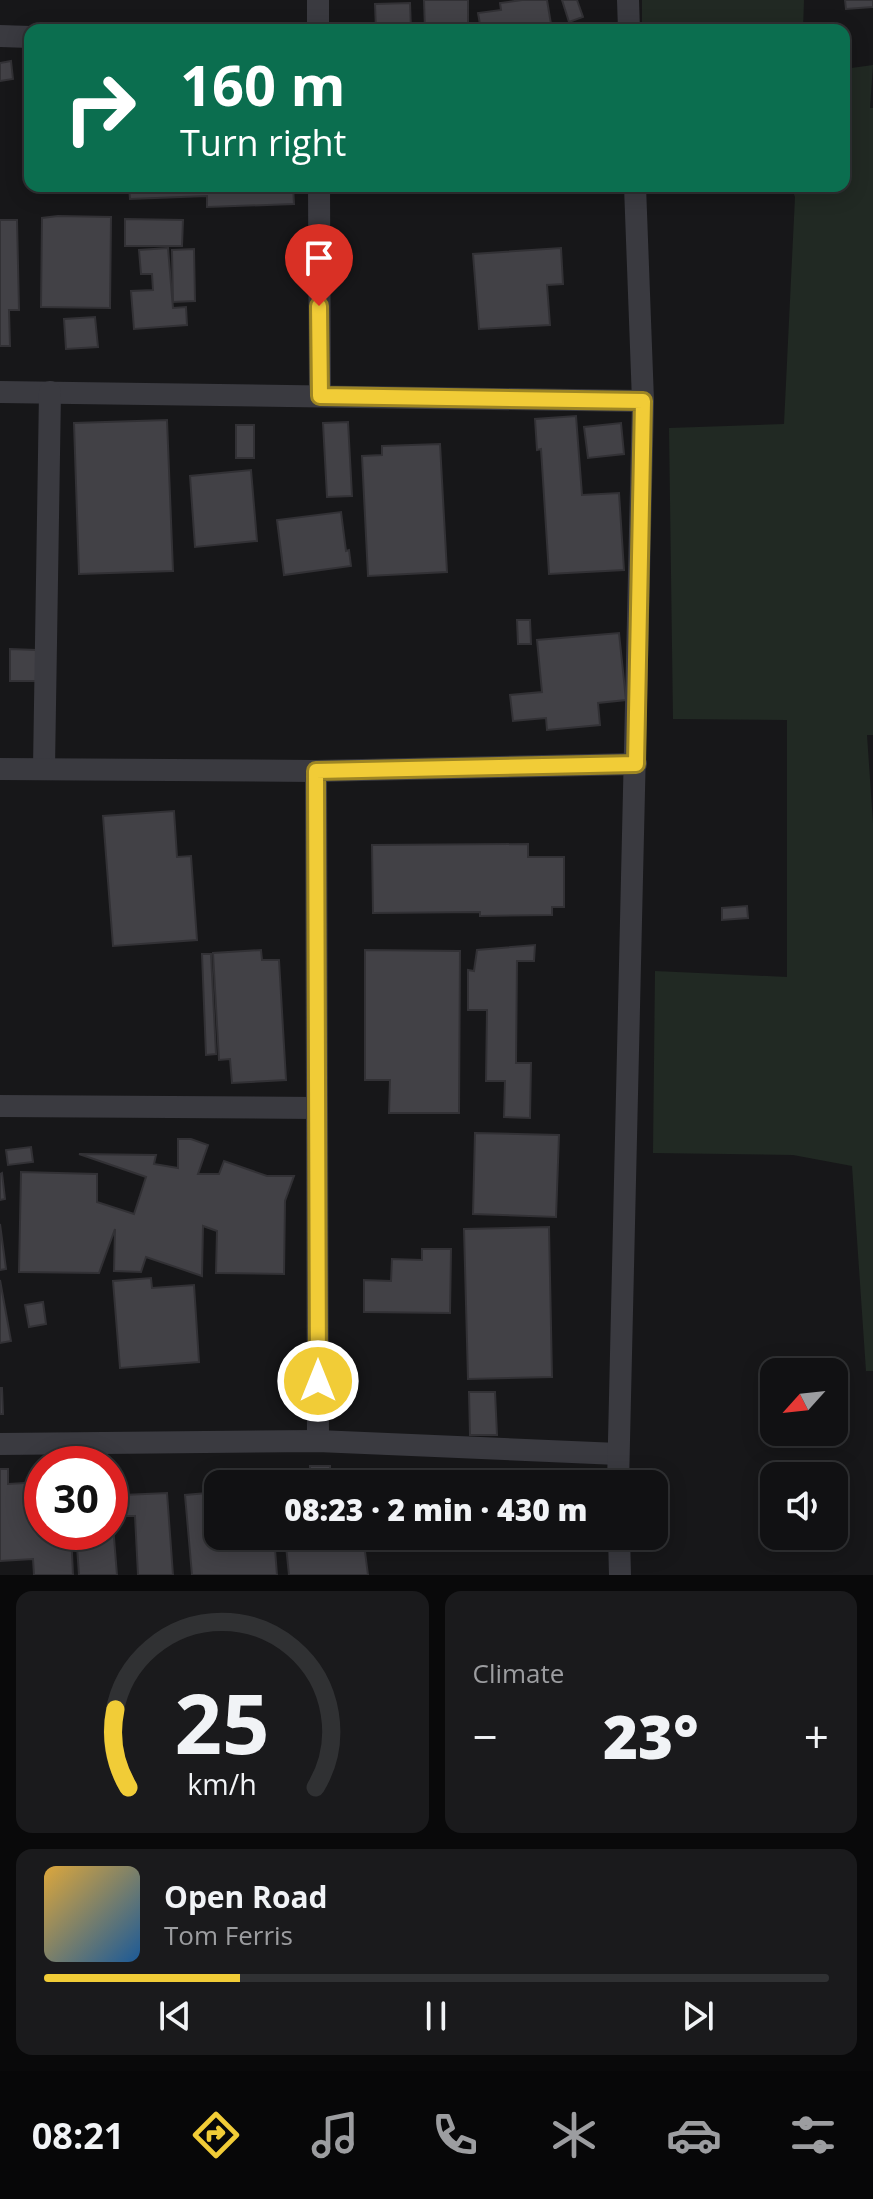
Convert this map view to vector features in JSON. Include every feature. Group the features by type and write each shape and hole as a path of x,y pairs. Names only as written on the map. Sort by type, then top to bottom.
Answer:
{"street":[{"path":"318,0 318,24"},
{"path":"628,0 629,24"},
{"path":"0,36 24,37"},
{"path":"319,192 320,396"},
{"path":"618,1470 643,401 635,192"},
{"path":"0,392 643,401"},
{"path":"44,768 50,392"},
{"path":"0,769 316,771 636,764"},
{"path":"316,771 318,1441"},
{"path":"0,1106 316,1108"},
{"path":"0,1444 318,1441 618,1454"},
{"path":"619,1550 620,1575"}],"shaded area":[{"path":"642,0 804,0 803,24 642,24"},
{"path":"873,65 870,108 873,108 873,735 867,735 873,823 873,1371 866,1371 852,1166 793,1155 653,1153 655,971 787,977 787,720 673,719 669,428 784,424 793,192 850,192 850,68"}],"building":[{"path":"424,0 468,0 468,24 425,24"},
{"path":"547,0 551,24 480,24 478,13 501,10 500,3"},
{"path":"562,0 577,0 583,17 569,22"},
{"path":"845,0 873,0 873,7 846,9"},
{"path":"410,3 411,24 376,24 375,4"},
{"path":"11,61 13,79 0,81 0,63"},
{"path":"129,192 293,192 294,204 207,207 207,196 130,199"},
{"path":"111,217 110,308 41,307 42,218"},
{"path":"125,219 183,220 182,246 125,246"},
{"path":"0,220 17,220 19,310 9,310 10,346 0,346"},
{"path":"168,248 173,308 186,307 187,325 134,329 131,291 153,290 152,274 141,274 139,250"},
{"path":"561,248 563,284 547,285 550,325 479,329 473,254"},
{"path":"194,249 195,301 173,302 172,250"},
{"path":"95,317 98,347 66,349 64,319"},
{"path":"576,416 582,495 619,493 624,570 549,574 541,449 537,450 535,419"},
{"path":"167,420 173,571 79,574 74,423"},
{"path":"348,422 352,496 327,497 323,423"},
{"path":"621,423 624,454 588,458 584,427"},
{"path":"236,425 254,425 254,458 236,458"},
{"path":"440,444 447,572 368,576 362,456 382,455 382,446"},
{"path":"251,470 257,541 195,547 190,476"},
{"path":"341,512 351,566 284,575 277,520"},
{"path":"517,620 530,620 531,644 518,644"},
{"path":"619,633 626,700 598,703 600,725 547,730 546,718 513,721 510,695 542,692 537,640"},
{"path":"10,649 36,650 36,681 10,681"},
{"path":"174,811 177,857 191,856 197,940 113,946 103,816"},
{"path":"528,844 528,857 564,857 564,907 552,907 552,915 373,913 372,845"},
{"path":"747,906 748,918 722,920 722,908"},
{"path":"535,945 534,961 517,961 516,1063 531,1063 530,1118 504,1117 505,1081 486,1081 487,1010 468,1010 468,970 474,971 477,950"},
{"path":"261,950 262,960 279,960 286,1080 232,1083 230,1059 219,1060 213,953"},
{"path":"365,950 460,951 459,1113 389,1113 390,1080 365,1080"},
{"path":"202,954 211,954 216,1054 206,1055"},
{"path":"475,1133 559,1135 556,1217 473,1214"},
{"path":"178,1139 191,1139 208,1145 198,1174 219,1174 224,1161 267,1176 294,1176 285,1201 284,1274 216,1273 217,1231 203,1226 202,1276 146,1257 141,1272 114,1271 115,1229 99,1273 19,1272 21,1172 97,1174 97,1202 134,1214 146,1177 79,1154 156,1155 154,1164 178,1168"},
{"path":"31,1147 33,1162 8,1165 6,1150"},
{"path":"0,1174 5,1199 0,1200"},
{"path":"0,1224 6,1269 0,1270"},
{"path":"549,1227 552,1377 468,1379 464,1229"},
{"path":"422,1249 451,1249 450,1313 364,1312 364,1280 391,1281 392,1259 422,1260"},
{"path":"151,1278 152,1288 194,1285 199,1362 120,1368 113,1281"},
{"path":"0,1280 11,1341 0,1343"},
{"path":"43,1302 46,1324 29,1327 25,1305"},
{"path":"2,1388 3,1414 0,1414"},
{"path":"469,1392 495,1392 497,1435 470,1435"},
{"path":"310,1466 330,1466 330,1470 310,1470"},
{"path":"0,1469 8,1469 8,1484 24,1483 24,1550 72,1550 73,1575 34,1575 33,1559 0,1561"},
{"path":"167,1493 173,1575 138,1575 135,1516 128,1516 128,1495"},
{"path":"204,1493 204,1550 275,1550 277,1575 192,1575 185,1495"},
{"path":"77,1550 115,1550 117,1575 79,1575"},
{"path":"286,1550 365,1550 368,1575 289,1575"}],"route":[{"path":"318,1381 316,771 636,764 643,401 320,396 319,306"}]}
